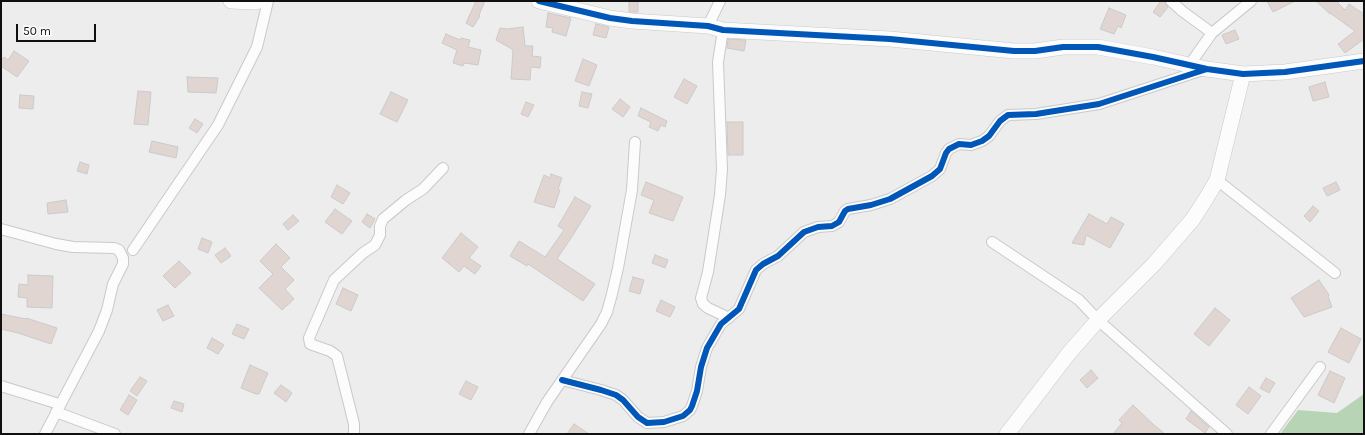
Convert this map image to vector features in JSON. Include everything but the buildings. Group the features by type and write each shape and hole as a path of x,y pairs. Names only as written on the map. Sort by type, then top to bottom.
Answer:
{"street":[{"path":"231,1 259,1"},
{"path":"133,250 218,125 257,47 268,1"},
{"path":"540,1 625,20 708,26 723,30 890,40 1014,51 1035,51 1062,47 1098,47 1190,64 1207,69 1243,74 1285,72 1364,61"},
{"path":"708,26 720,1"},
{"path":"1171,1 1212,33"},
{"path":"1190,64 1212,33 1251,1"},
{"path":"723,30 718,62 722,169 720,195 708,272 701,298 703,304 708,308 729,318"},
{"path":"562,380 601,390 616,396 623,400 643,421 657,423 683,416 690,410 697,391 701,367 707,348 720,324 739,309 756,270 763,264 778,256 804,232 818,227 832,226 839,222 845,211 848,209 890,200 920,181 932,176 940,169 949,149 960,144 976,144 982,141 989,136 1000,121 1008,115 1036,114 1099,104 1207,69"},
{"path":"1007,434 1069,353 1098,320 1154,264 1193,219 1217,180 1243,74"},
{"path":"529,434 546,402 601,324 607,312 618,268 632,190 635,142"},
{"path":"354,434 354,424 337,356 330,351 310,344 309,338 334,280 375,245 380,235 380,226 383,219 423,188 443,168"},
{"path":"1217,180 1335,273"},
{"path":"1,229 56,244 73,247 114,248 119,250 123,258 123,264 114,284 107,310 45,434"},
{"path":"992,242 1079,300 1098,320 1227,434"},
{"path":"1272,434 1320,367"},
{"path":"1,386 58,408 115,434"}],"green space":[{"path":"1364,394 1364,434 1280,434 1298,410 1337,413"}],"cycle path":[{"path":"539,1 610,18 632,21 708,26 723,30 890,39 1014,51 1035,51 1063,47 1098,47 1207,69 1243,74 1285,72 1364,61"},
{"path":"562,380 616,395 623,400 638,417 647,423 664,422 683,416 692,406 707,348 721,324 739,309 756,270 763,264 778,256 804,232 818,227 832,226 839,222 845,211 848,209 871,205 890,199 932,176 940,169 949,149 959,144 971,145 982,141 989,136 1000,121 1008,115 1036,114 1099,104 1207,69"}]}
